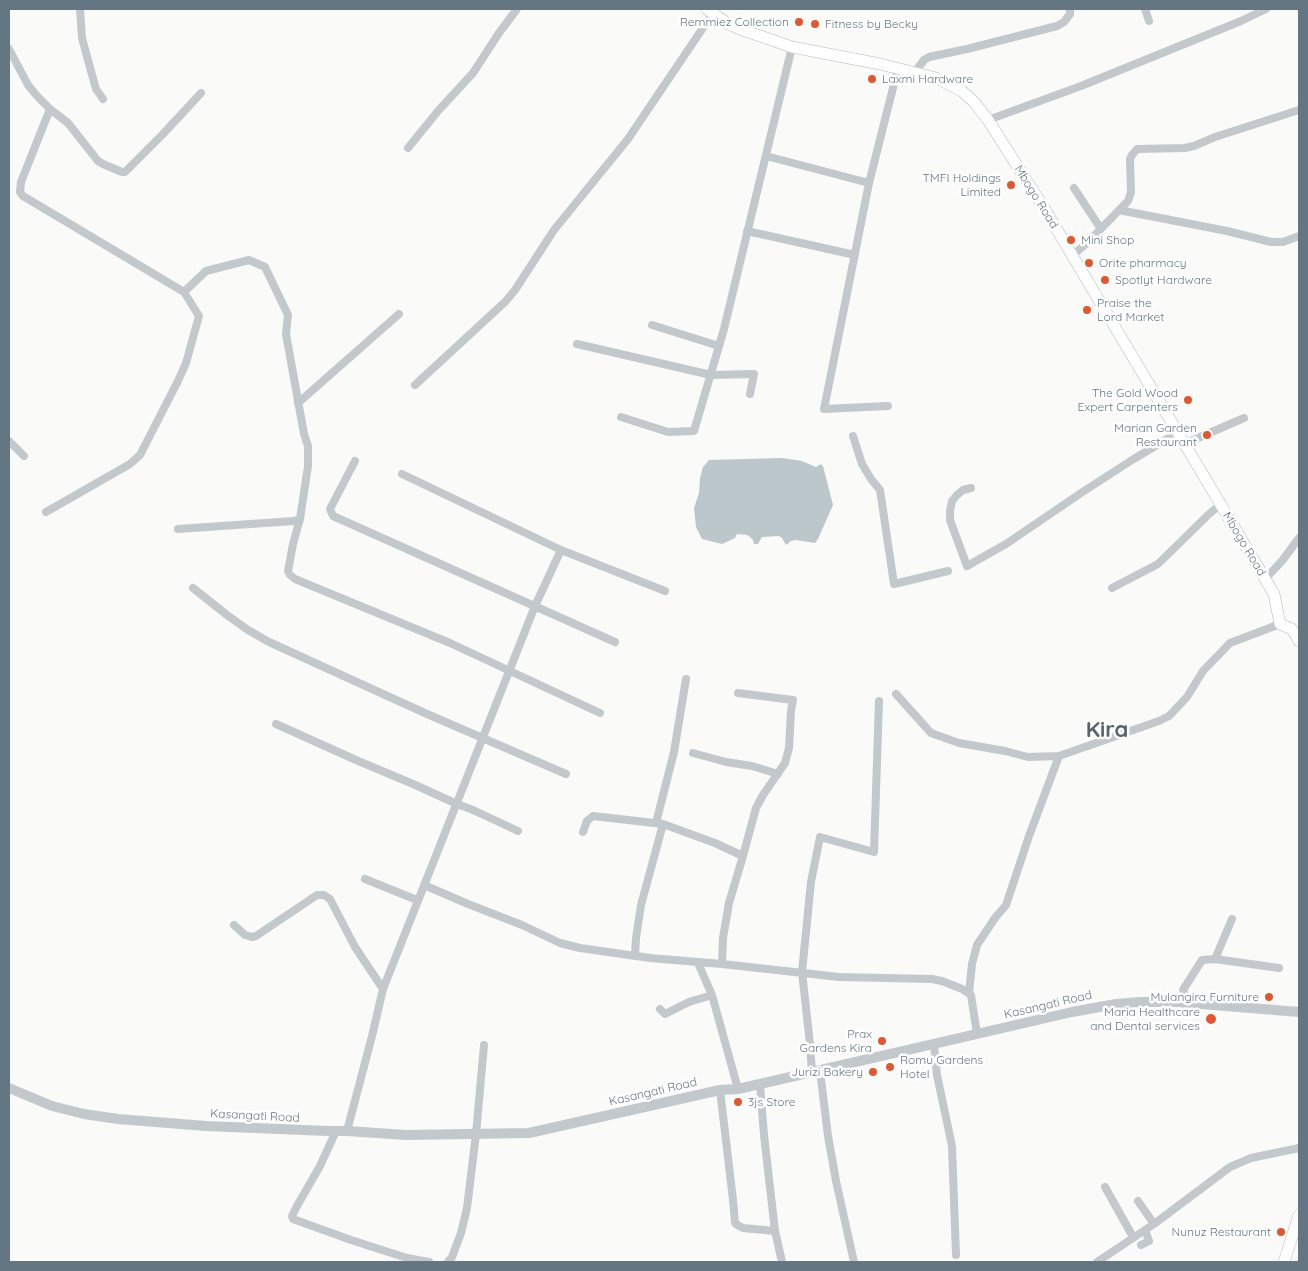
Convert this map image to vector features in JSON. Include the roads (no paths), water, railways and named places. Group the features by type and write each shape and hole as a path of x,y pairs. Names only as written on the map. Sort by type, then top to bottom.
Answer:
{"main road":[{"name":"Mbogo Road","path":"710,11 728,24 792,47 898,68 936,78 962,91 974,102 988,120 1044,208 1274,594 1280,624"},
{"path":"1280,624 1292,629 1299,641"},
{"path":"1284,1262 1299,1216"}],"street":[{"path":"80,9 82,38 90,70 97,92 103,99"},
{"path":"408,148 438,111 473,73 499,32 517,9"},
{"path":"915,72 924,60 929,57 1057,26 1064,22 1070,14 1070,9"},
{"path":"1145,9 1149,21"},
{"path":"988,120 1081,86 1266,9"},
{"path":"415,385 506,301 515,290 554,230 628,140 710,11"},
{"path":"621,417 668,432 694,431 720,346 792,47"},
{"path":"9,49 28,85 50,110 68,123 98,161 122,172 125,172 201,94"},
{"path":"888,406 824,409 870,183 898,68"},
{"path":"46,512 130,464 140,455 186,363 199,316 184,292 23,196 20,192 21,182 50,110"},
{"path":"1072,256 1101,229 1130,197 1130,159 1137,149 1185,148 1194,146 1215,137 1299,110"},
{"path":"766,156 870,183"},
{"path":"1074,188 1101,229"},
{"path":"1119,210 1227,231 1271,242 1283,242 1299,236"},
{"path":"747,231 855,255"},
{"path":"184,292 206,271 249,260 266,267 288,315 286,334 304,434 308,446 308,466 300,518 288,571 291,577 450,643 600,713"},
{"path":"298,403 398,314"},
{"path":"652,325 720,346"},
{"path":"577,344 710,375 754,374 750,394"},
{"path":"1184,444 1244,418"},
{"path":"971,488 963,490 957,495 952,501 950,511 950,520 966,566 1006,544 1132,460 1177,433"},
{"path":"854,436 862,464 880,490 894,584 948,571"},
{"path":"9,441 24,456"},
{"path":"355,461 330,509 333,516 615,642"},
{"path":"402,474 561,550 666,590"},
{"path":"1112,588 1158,564 1208,514 1220,505"},
{"path":"178,529 294,521 300,518"},
{"path":"1265,579 1282,562 1299,538"},
{"path":"429,1262 407,1258 350,1240 293,1219 292,1216 342,1131 372,1036 382,989 535,606 561,550"},
{"path":"193,588 226,615 269,642 566,774"},
{"path":"896,694 931,733 959,743 1028,757 1059,756 1169,716 1187,697 1203,671 1230,644 1280,624"},
{"path":"635,956 641,906 674,752 686,679"},
{"path":"722,964 722,938 728,903 756,808 763,794 785,763 789,748 793,700 738,693"},
{"path":"854,1262 836,1181 810,1044 802,972 811,882 820,837 874,852 879,701"},
{"path":"276,724 518,831"},
{"path":"693,753 726,762 752,766 778,774"},
{"path":"968,992 977,946 1006,905 1059,756"},
{"path":"584,832 587,821 593,816 659,823 715,843 743,856"},
{"path":"364,879 417,900"},
{"path":"424,885 522,925 560,943 635,956 698,963 839,977 932,979 942,981 968,992 972,997 977,1034"},
{"path":"234,925 248,937 256,936 317,895 324,895 330,899 355,947 382,989"},
{"path":"1215,959 1232,919"},
{"path":"1190,1004 1184,990 1202,960 1215,959 1279,968"},
{"path":"698,963 712,995 738,1089"},
{"path":"660,1009 665,1014 689,1002 712,995"},
{"name":"Kasangati Road","path":"9,1088 52,1106 84,1114 118,1119 206,1126 406,1135 529,1133 720,1090 738,1089 816,1072 1072,1012 1116,1004 1177,1002 1299,1012"},
{"path":"934,1044 936,1075 952,1146 956,1254"},
{"path":"448,1262 461,1233 467,1208 484,1045"},
{"path":"760,1084 776,1231 782,1262"},
{"path":"720,1090 734,1200 735,1223 743,1228 776,1231"},
{"path":"1097,1262 1154,1224 1230,1167 1251,1158 1299,1148"},
{"path":"1105,1187 1134,1237"},
{"path":"1138,1200 1154,1224"},
{"path":"1141,1245 1149,1241 1145,1230"}],"place":[{"name":"Remmiez Collection","path":"799,22"},
{"name":"Fitness by Becky","path":"815,24"},
{"name":"Laxmi Hardware","path":"872,79"},
{"name":"TMFI Holdings Limited","path":"1011,185"},
{"name":"Mini Shop","path":"1071,240"},
{"name":"Orite pharmacy","path":"1089,263"},
{"name":"Spotlyt Hardware","path":"1105,280"},
{"name":"Praise the Lord Market","path":"1087,310"},
{"name":"The Gold Wood Expert Carpenters","path":"1188,400"},
{"name":"Marian Garden Restaurant","path":"1207,435"},
{"name":"Mulangira Furniture","path":"1269,997"},
{"name":"Maria Healthcare and Dental services","path":"1211,1019"},
{"name":"Prax Gardens Kira","path":"882,1041"},
{"name":"Romu Gardens Hotel","path":"890,1067"},
{"name":"Jurizi Bakery","path":"873,1072"},
{"name":"3js Store","path":"738,1102"},
{"name":"Nunuz Restaurant","path":"1281,1232"}],"district":[{"name":"Kira","path":"1107,730"}]}
